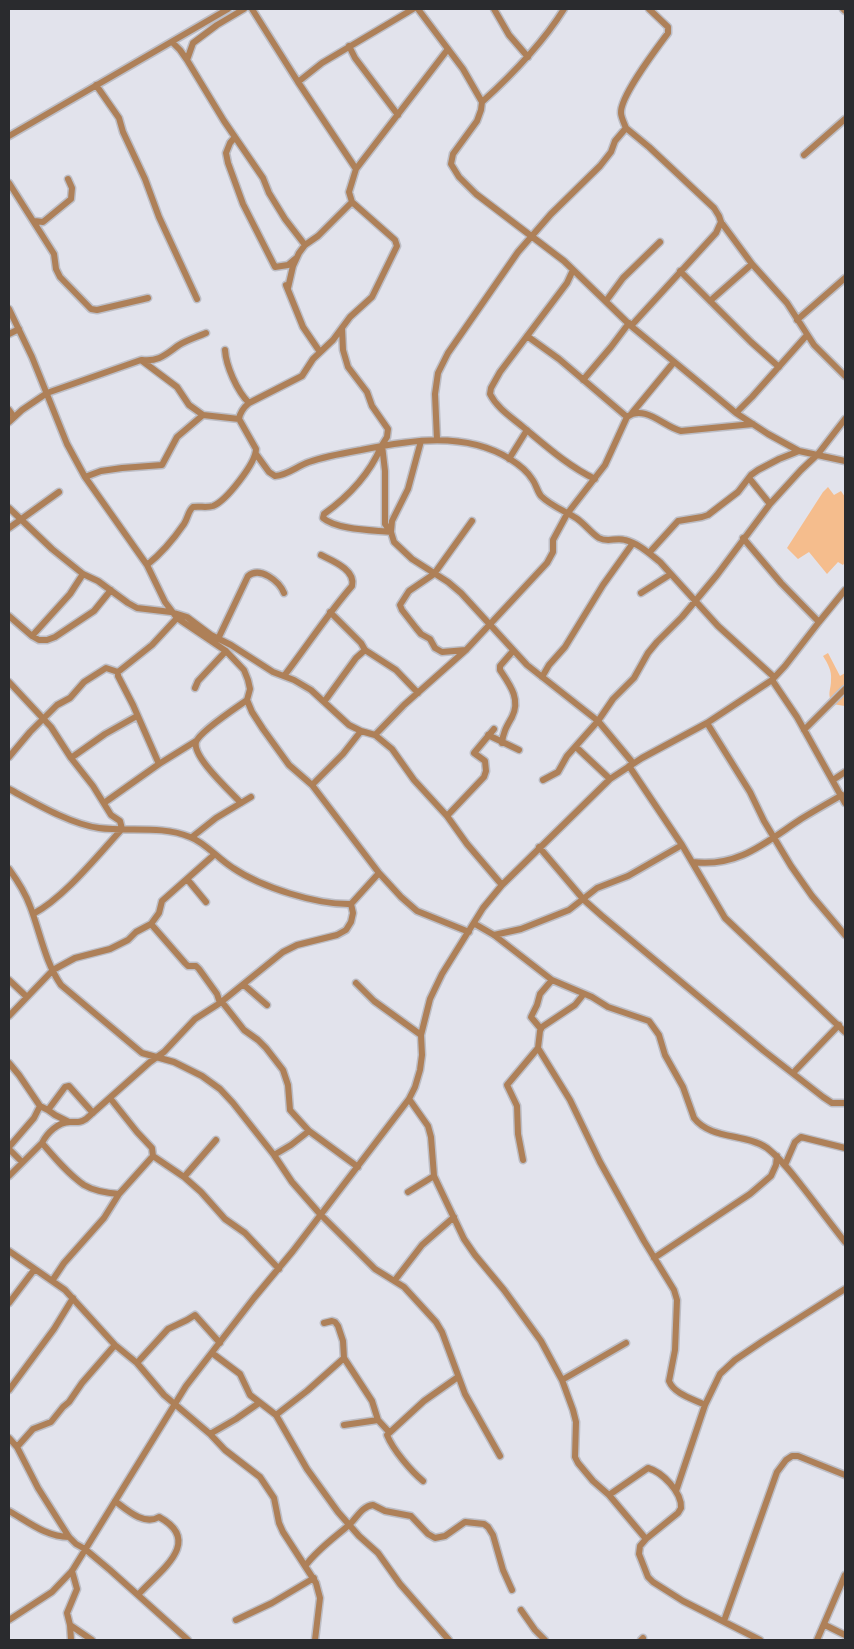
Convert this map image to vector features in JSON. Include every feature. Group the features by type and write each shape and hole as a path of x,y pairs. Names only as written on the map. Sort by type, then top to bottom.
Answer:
{"street":[{"path":"9,136 228,9"},
{"path":"187,60 193,43 217,25 244,9"},
{"path":"252,9 356,169"},
{"path":"298,82 322,63 413,9"},
{"path":"418,9 462,69 482,102 477,120 453,154 451,160 453,168 476,194 549,249 630,325 736,413 799,451 818,454 845,462"},
{"path":"494,9 509,35 528,57"},
{"path":"482,102 516,71 564,9"},
{"path":"652,10 668,28 668,33 641,71 625,98 620,112 626,128 714,208 720,216 721,222 752,264 784,299 814,345 845,376"},
{"path":"196,28 217,25"},
{"path":"172,42 187,60 263,178 285,219 305,245"},
{"path":"349,46 355,58 398,115"},
{"path":"448,49 356,169 349,192 352,202 394,240 397,246 372,297 350,317 333,340 320,352 299,378 243,407 239,420 256,450 256,454 269,472 275,476 285,475 309,462 382,445 437,439 476,445 509,458 529,474 541,495 567,514 576,518 598,538 609,541 624,539 649,553 660,562 718,626 773,678 845,803"},
{"path":"96,85 119,118 123,132 146,179 159,217 197,299"},
{"path":"804,155 845,118"},
{"path":"437,439 434,394 438,373 448,353 531,236 600,166 611,152 615,141 626,128"},
{"path":"235,137 226,153 228,162 243,204 275,267 288,265 305,245 318,236 352,202"},
{"path":"34,221 43,222 71,199 72,188 68,178"},
{"path":"9,183 54,254 56,270 91,309 97,310 148,298"},
{"path":"583,380 630,325 716,233 721,222"},
{"path":"606,301 623,278 660,242"},
{"path":"295,259 287,286 303,327 320,352"},
{"path":"710,301 752,264"},
{"path":"573,270 567,283 500,372 491,388 490,394 499,408 526,430 570,465 595,479"},
{"path":"680,271 779,368"},
{"path":"797,320 845,278"},
{"path":"567,283 582,280"},
{"path":"9,309 47,393 67,444 84,477 147,565 171,612 226,651 244,670 250,689 247,700 263,729 289,765 312,785 379,873 409,906 470,932"},
{"path":"342,328 348,367 367,392 372,406 388,429 387,437 374,463 364,477 335,506 324,514 323,518 331,523 343,526 391,532"},
{"path":"9,334 19,329"},
{"path":"9,422 47,393 141,360 161,358 180,345 206,333"},
{"path":"736,413 779,368 807,335"},
{"path":"527,336 630,415 642,413 649,415 674,430 681,431 753,424"},
{"path":"225,350 227,366 243,397 249,403"},
{"path":"141,360 177,387 189,405 203,415 239,420"},
{"path":"375,735 404,705 466,650 547,563 553,552 553,540 567,514 605,465 630,415 674,362"},
{"path":"9,410 14,417"},
{"path":"84,477 102,471 162,465 177,437 203,415"},
{"path":"543,780 558,772 566,756 598,721 613,699 634,678 652,648 717,576 770,504 818,454 845,419"},
{"path":"509,458 526,430"},
{"path":"391,532 395,514 408,489 421,441"},
{"path":"382,445 385,472 385,524 391,532 394,542 404,552 448,582 513,651 542,677 598,721 631,764 725,918 845,1032"},
{"path":"649,553 678,522 702,518 708,515 738,492 758,470 771,462 799,451"},
{"path":"147,565 165,550 184,524 191,508 193,506 212,506 218,503 245,474 256,454"},
{"path":"749,478 770,504"},
{"path":"9,528 59,492"},
{"path":"9,508 52,549 83,574 98,581 128,603 138,608 171,612 194,621 218,639 232,645 273,672 311,690 349,725 375,735 392,749 414,780 447,816 467,844 502,885"},
{"path":"466,650 442,652 438,650 430,640 421,634 400,605 409,591 434,574 472,521"},
{"path":"744,538 781,583 819,622"},
{"path":"542,677 549,665 565,647 603,585 633,543"},
{"path":"284,676 304,651 330,612 352,586 353,582 348,572 321,555"},
{"path":"218,639 248,576 252,572 264,574 282,587 284,593"},
{"path":"32,636 70,594 83,574"},
{"path":"641,593 671,574"},
{"path":"9,616 32,636 40,640 47,640 94,612 111,590"},
{"path":"9,1620 52,1592 72,1571 186,1386 254,1298 279,1269 409,1099 420,1070 421,1035 430,999 442,974 470,932 483,908 502,885 539,847 610,779 631,764 707,723 773,678 785,666 845,590"},
{"path":"330,612 361,643 365,650 396,670 418,693"},
{"path":"118,672 152,645 177,618"},
{"path":"324,702 356,658 365,650"},
{"path":"195,688 198,681 226,651"},
{"path":"502,742 505,729 514,711 515,700 514,692 500,670 500,666 513,651"},
{"path":"9,757 30,732 57,705 70,698 84,682 106,668 118,672"},
{"path":"118,672 118,676 133,704 159,764"},
{"path":"9,682 50,727 114,818 120,822 122,829"},
{"path":"804,730 845,690"},
{"path":"104,803 159,764 196,741 224,716 247,700"},
{"path":"71,758 105,734 137,716"},
{"path":"707,723 756,801 764,821 790,866 845,935"},
{"path":"447,816 484,777 486,771 485,762 474,753 494,729"},
{"path":"312,785 343,754 361,731"},
{"path":"488,735 519,750"},
{"path":"196,741 200,757 241,803"},
{"path":"576,747 610,779"},
{"path":"833,780 845,772"},
{"path":"9,789 44,808 88,826 111,829 172,831 192,837 241,873 309,900 340,905 351,904 379,873"},
{"path":"692,862 713,863 755,851 812,812 842,795"},
{"path":"192,837 216,818 251,797"},
{"path":"33,914 49,904 94,860 122,829"},
{"path":"494,935 537,924 569,910 597,888 628,876 682,845"},
{"path":"539,847 584,900 764,1051 830,1102 845,1103"},
{"path":"9,1016 53,970 75,958 110,949 128,940 136,932 151,924 159,913 162,901 215,854"},
{"path":"9,869 25,894 53,970 61,985 142,1053 174,1062 202,1076 220,1089 242,1113 292,1182 320,1214 375,1269 404,1287 440,1328 465,1394 500,1456"},
{"path":"187,878 206,902"},
{"path":"9,1176 42,1143 45,1136 51,1130 69,1122 80,1122 164,1052 195,1019 221,1002 283,952 297,946 337,935 346,930 351,922 353,913 351,904"},
{"path":"151,924 188,966 196,966 199,969 221,1002 244,1030 262,1044 282,1070 288,1085 290,1110 309,1131 358,1167"},
{"path":"474,924 494,935 552,980 608,1006 649,1021 659,1035 665,1055 683,1087 694,1118 701,1126 713,1132 755,1142 777,1156 845,1242"},
{"path":"9,980 27,997"},
{"path":"523,1160 518,1134 517,1106 507,1085 538,1048 540,1029 531,1015 537,1005 540,994 552,980"},
{"path":"356,983 374,1001 421,1035"},
{"path":"244,984 266,1005"},
{"path":"540,1029 575,1005 583,995"},
{"path":"793,1073 839,1026"},
{"path":"538,1048 570,1100 600,1162 654,1258 670,1282 677,1300 674,1350 668,1381 677,1392 705,1405"},
{"path":"9,1063 20,1075 40,1106 69,1122"},
{"path":"48,1110 60,1092 65,1087 70,1086 93,1112"},
{"path":"110,1098 152,1148 153,1156 184,1177 201,1192 225,1219 245,1233 279,1269"},
{"path":"409,1099 428,1126 431,1137 434,1176 469,1248 504,1290 537,1336 550,1355 562,1380 576,1422 576,1457 583,1470 609,1495 646,1538"},
{"path":"22,1162 9,1148 34,1118 40,1106"},
{"path":"274,1155 309,1131"},
{"path":"785,1166 795,1142 801,1137 845,1148"},
{"path":"184,1177 216,1140"},
{"path":"42,1143 56,1159 85,1185 103,1192 119,1194"},
{"path":"52,1281 64,1263 104,1218 119,1194 153,1156"},
{"path":"654,1258 750,1194 771,1176 776,1165 777,1156"},
{"path":"408,1192 434,1176"},
{"path":"394,1280 422,1245 454,1217"},
{"path":"9,1251 65,1290 115,1345 138,1363 164,1395 210,1434 225,1450 260,1478 274,1498 283,1532 314,1578 320,1598 314,1640"},
{"path":"9,1303 34,1270"},
{"path":"676,1491 705,1405 716,1381 725,1368 763,1341 845,1289"},
{"path":"9,1390 54,1329 73,1298"},
{"path":"138,1363 168,1329 183,1323 195,1315 220,1342"},
{"path":"324,1323 332,1321 338,1326 343,1341 344,1358 372,1401 378,1420 390,1432"},
{"path":"562,1380 626,1343"},
{"path":"17,1447 33,1429 51,1422 115,1345"},
{"path":"212,1353 240,1374 250,1395 276,1415 307,1469 349,1525 378,1554 400,1584 448,1640"},
{"path":"276,1415 307,1391 344,1358"},
{"path":"423,1481 416,1475 387,1435 424,1401 458,1377"},
{"path":"210,1434 259,1403"},
{"path":"344,1425 378,1420"},
{"path":"9,1438 17,1447 38,1488 69,1537 188,1640"},
{"path":"724,1621 750,1554 772,1486 782,1464 792,1456 798,1456 845,1476"},
{"path":"609,1495 648,1468 655,1471 676,1491 680,1497 681,1508 678,1513 646,1538 638,1550 646,1571 653,1582 683,1601 760,1640"},
{"path":"114,1501 146,1520 153,1520 159,1517 175,1530 179,1538 180,1545 170,1562 138,1595"},
{"path":"306,1566 323,1545 349,1525 370,1505 385,1511 411,1516 428,1534 435,1538 445,1536 465,1522 484,1524 491,1531 502,1570 512,1590"},
{"path":"9,1511 48,1533 69,1537"},
{"path":"71,1640 67,1613 77,1589 72,1571"},
{"path":"817,1640 845,1575"},
{"path":"236,1620 272,1603 314,1578"},
{"path":"521,1610 535,1630 545,1640"},
{"path":"70,1625 92,1640"},
{"path":"825,1625 845,1635"}],"shaded area":[{"path":"828,487 834,495 841,491 845,497 845,562 843,565 838,562 827,574 809,552 798,559 787,548"},
{"path":"828,653 840,676 845,673 845,706 832,704 829,694 831,674 823,656"}]}
